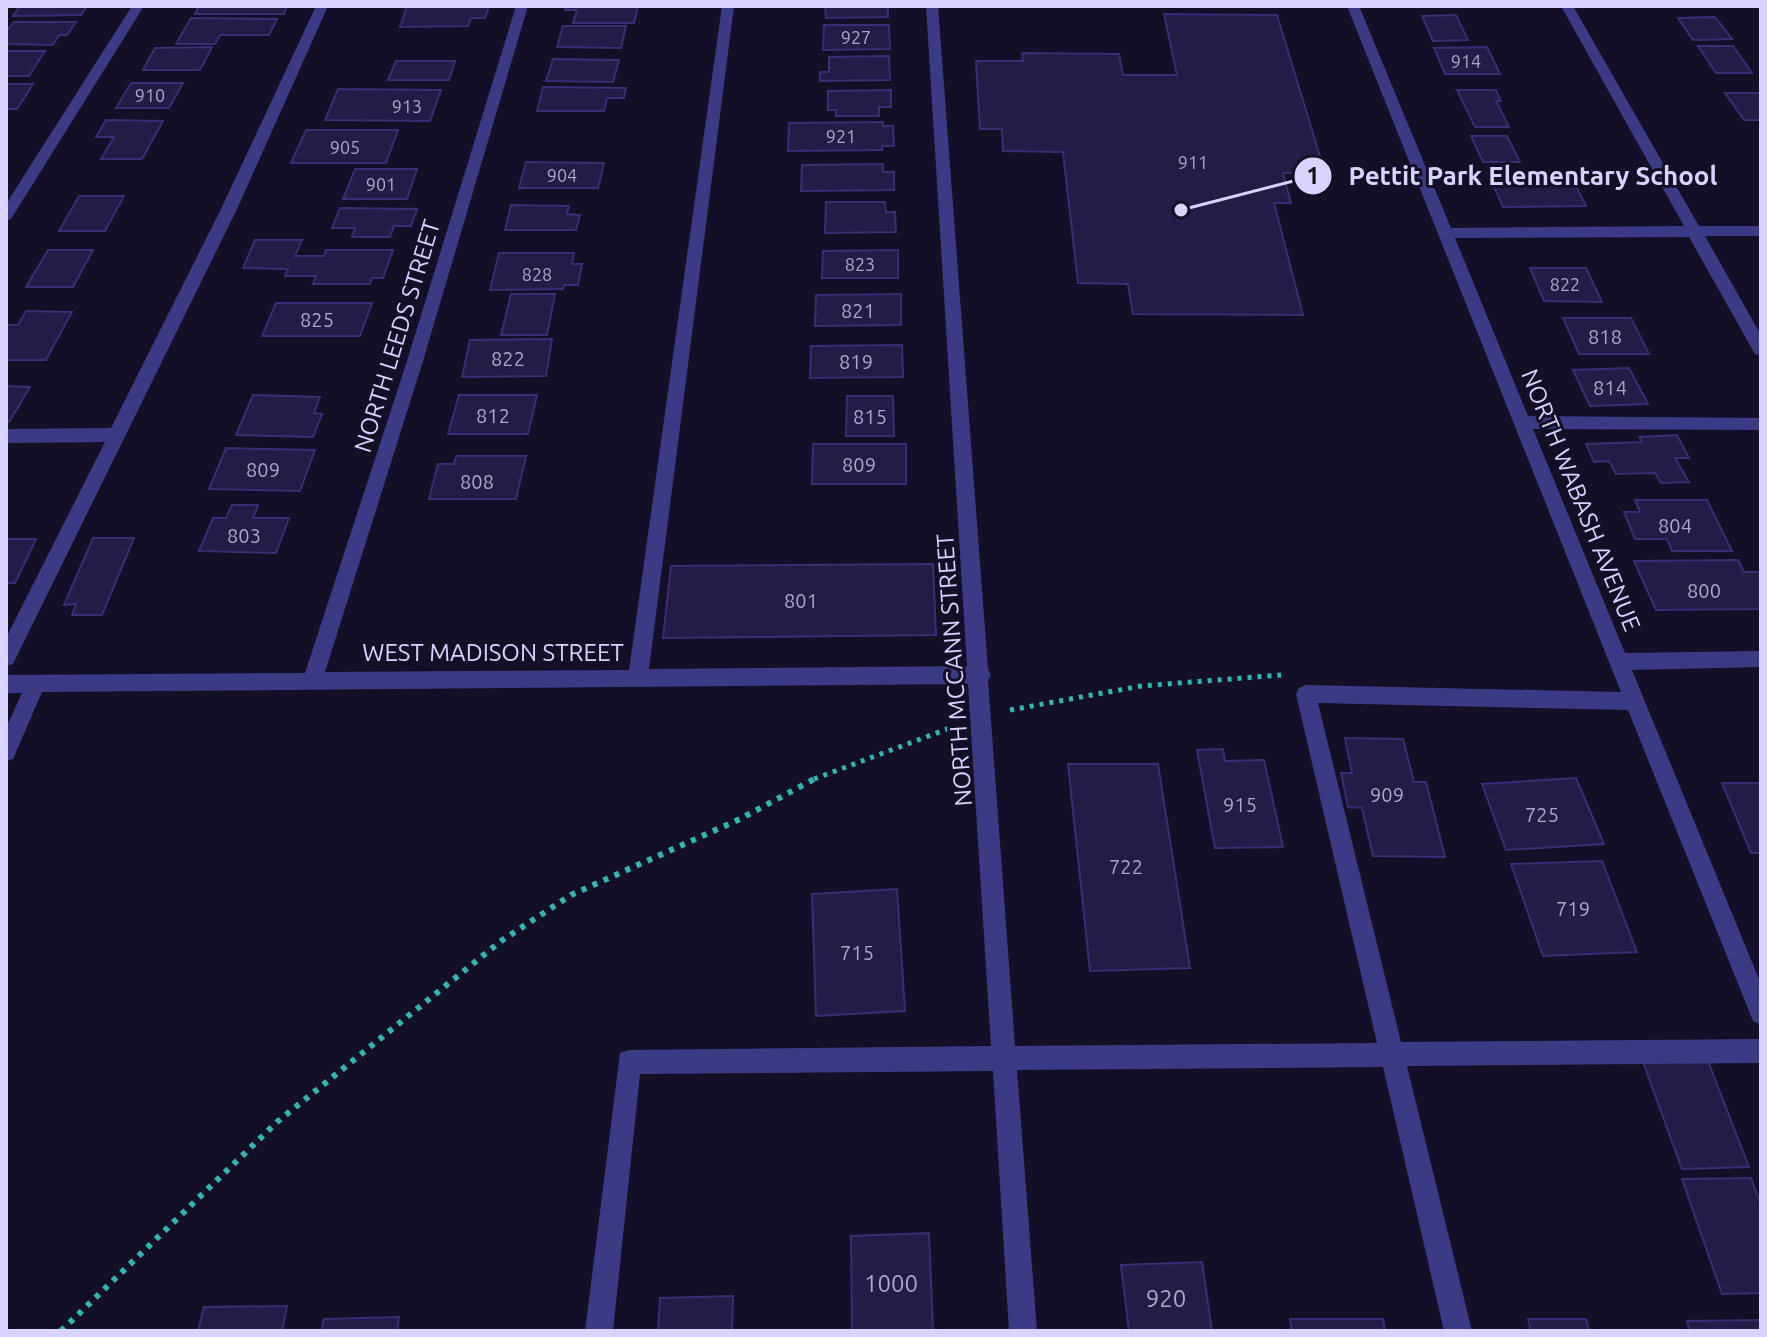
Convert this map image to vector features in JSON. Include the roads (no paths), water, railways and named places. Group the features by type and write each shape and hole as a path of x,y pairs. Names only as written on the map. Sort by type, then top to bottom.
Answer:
{"street":[{"path":"6,216 138,6"},
{"path":"6,658 230,207 322,6"},
{"name":"NORTH LEEDS STREET","path":"313,679 415,361 522,6"},
{"path":"638,677 728,6"},
{"name":"NORTH MCCANN STREET","path":"932,6 981,675 1023,1331"},
{"name":"NORTH WABASH AVENUE","path":"1353,6 1761,1013"},
{"path":"1567,6 1761,350"},
{"path":"1443,233 1761,231"},
{"path":"1524,422 1761,424"},
{"path":"6,436 115,435"},
{"path":"1621,662 1761,659"},
{"name":"WEST MADISON STREET","path":"6,684 981,675"},
{"path":"6,752 36,683"},
{"path":"1458,1331 1306,694 1634,701"},
{"path":"599,1331 629,1062 1761,1051"}],"place":[{"name":"Pettit Park Elementary School","path":"1181,210"}]}
